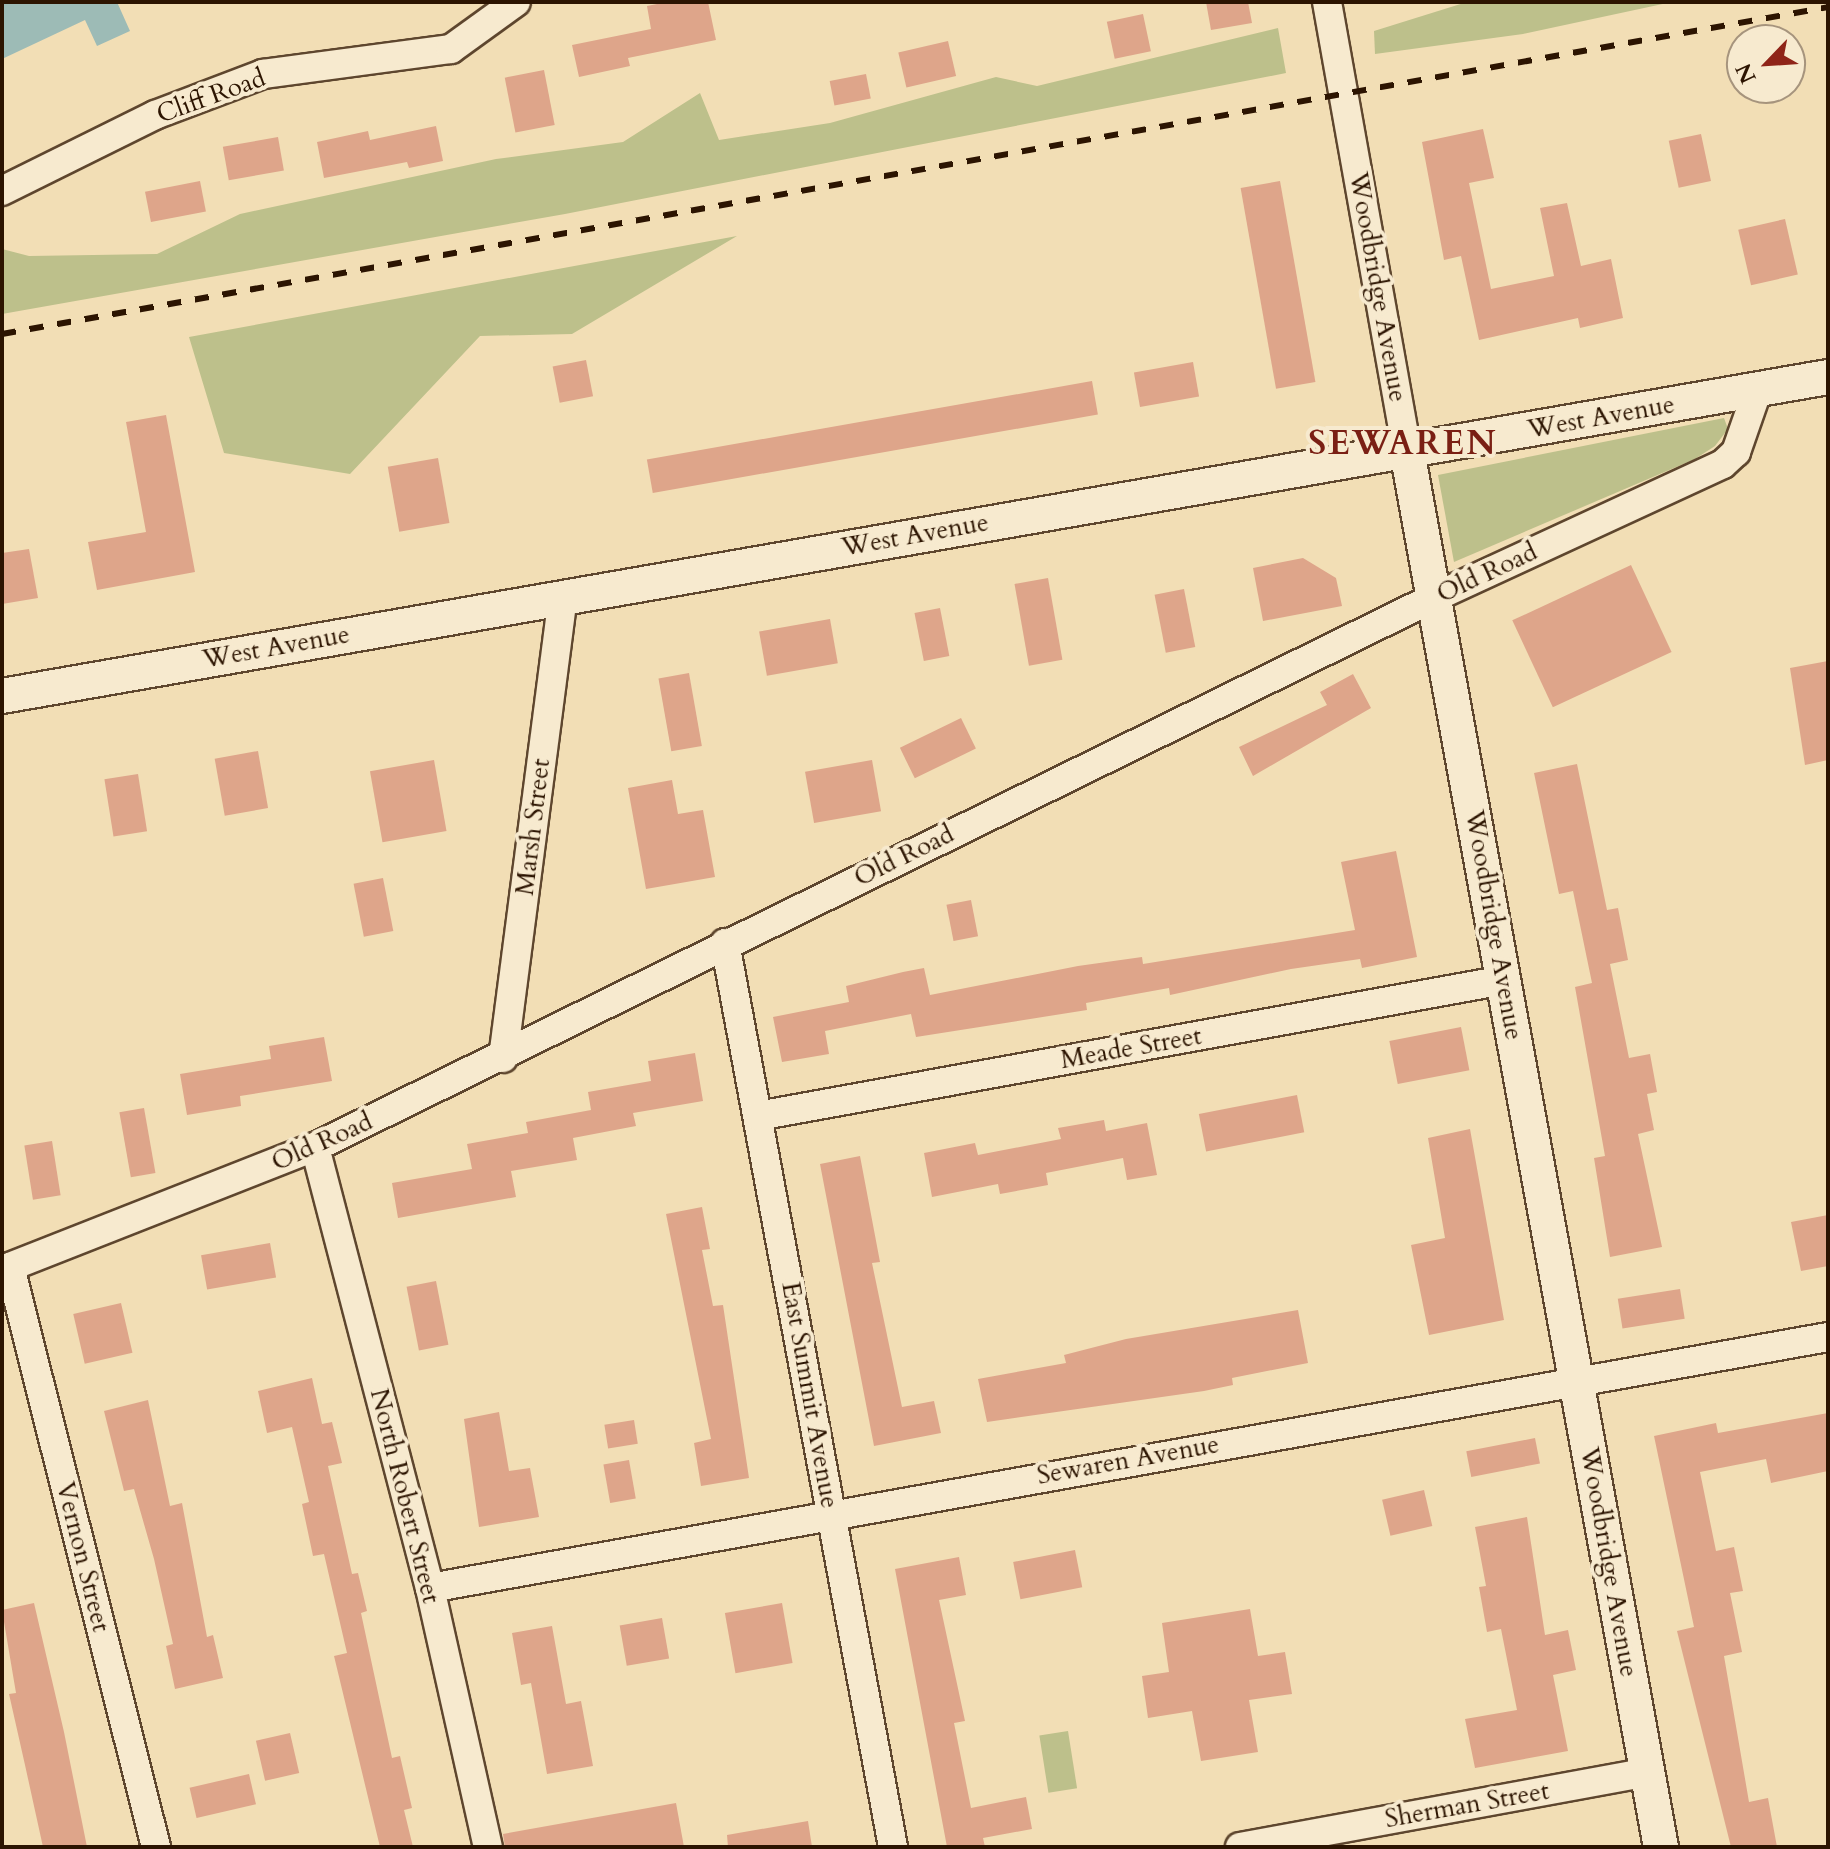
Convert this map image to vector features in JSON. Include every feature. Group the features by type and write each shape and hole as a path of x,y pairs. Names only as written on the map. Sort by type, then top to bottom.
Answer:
{"street":[{"name":"Cliff Road","path":"2,191 155,115 263,74 451,49 498,20 516,2"},
{"name":"Woodbridge Avenue","path":"1327,2 1661,1847"},
{"name":"West Avenue","path":"2,696 1828,377"},
{"name":"Old Road","path":"6,1268 315,1147 503,1058 725,943 1433,598 1723,464 1736,452 1758,389"},
{"name":"Marsh Street","path":"503,1058 563,596"},
{"name":"East Summit Avenue","path":"725,943 893,1847"},
{"name":"Meade Street","path":"758,1116 1504,980"},
{"name":"North Robert Street","path":"315,1147 430,1588 488,1847"},
{"name":"Vernon Street","path":"6,1268 156,1847"},
{"name":"Sewaren Avenue","path":"430,1588 1576,1379 1828,1337"},
{"name":"Sherman Street","path":"1240,1847 1647,1772"}],"green space":[{"path":"1467,2 1672,2 1523,34 1375,54 1374,31"},
{"path":"1278,28 1286,73 565,214 2,314 2,249 29,256 157,254 240,214 496,159 623,142 700,93 719,140 830,123 996,77 1037,86"},
{"path":"737,236 572,334 480,336 350,474 224,453 189,337"},
{"path":"1724,418 1728,429 1715,446 1695,459 1454,562 1438,475"},
{"path":"1068,1731 1077,1788 1048,1793 1039,1736"}],"water":[{"path":"2,2 117,2 130,31 97,46 85,20 2,59"}],"building":[{"path":"667,2 708,2 716,40 628,58 630,66 579,77 572,45 651,29 647,6"},
{"path":"1206,2 1248,2 1252,23 1211,30"},
{"path":"1143,14 1151,51 1115,59 1107,22"},
{"path":"948,41 956,76 906,88 898,52"},
{"path":"544,70 555,125 515,133 505,78"},
{"path":"866,74 871,99 834,106 830,81"},
{"path":"436,126 443,161 409,168 407,162 324,178 317,142 368,131 370,140"},
{"path":"1483,129 1494,178 1469,183 1491,289 1554,276 1540,208 1567,203 1581,266 1611,259 1623,318 1580,328 1578,318 1479,340 1461,256 1444,260 1422,142"},
{"path":"1701,134 1711,181 1679,188 1669,141"},
{"path":"278,137 284,170 229,180 223,147"},
{"path":"200,181 206,211 151,222 145,192"},
{"path":"1280,181 1315,382 1276,389 1241,188"},
{"path":"1785,219 1798,275 1751,285 1738,230"},
{"path":"586,360 593,396 560,403 553,366"},
{"path":"1193,362 1199,396 1140,407 1134,372"},
{"path":"1092,381 1098,414 653,493 647,459"},
{"path":"166,415 195,572 97,590 88,542 146,532 126,422"},
{"path":"438,458 449,523 399,532 388,467"},
{"path":"29,549 38,598 2,604 2,553"},
{"path":"1303,558 1336,578 1342,606 1263,621 1253,568"},
{"path":"1631,565 1672,652 1553,707 1512,620"},
{"path":"1048,578 1062,660 1029,666 1015,584"},
{"path":"1184,589 1195,647 1166,653 1155,595"},
{"path":"940,608 949,656 924,661 914,613"},
{"path":"830,619 838,663 767,676 759,632"},
{"path":"1828,661 1828,760 1805,765 1790,668"},
{"path":"689,673 702,746 671,751 658,678"},
{"path":"1353,674 1371,708 1253,776 1239,747 1327,705 1320,692"},
{"path":"961,718 976,749 915,778 900,748"},
{"path":"258,751 268,808 225,816 215,759"},
{"path":"434,760 447,831 382,842 370,771"},
{"path":"872,760 881,811 814,823 805,772"},
{"path":"1577,764 1607,910 1618,908 1628,960 1610,964 1629,1058 1650,1054 1657,1092 1647,1094 1654,1130 1638,1134 1662,1247 1610,1257 1594,1158 1605,1156 1575,987 1592,983 1573,891 1559,894 1534,773"},
{"path":"138,774 147,831 113,837 104,779"},
{"path":"672,780 678,814 703,810 715,877 646,889 628,788"},
{"path":"1396,851 1417,957 1362,968 1360,959 1291,969 1170,995 1169,988 1086,1003 1087,1010 916,1037 911,1014 825,1031 829,1054 782,1062 773,1017 849,1002 846,986 903,972 924,968 930,995 1078,966 1142,957 1143,964 1355,930 1341,862"},
{"path":"383,878 393,931 364,937 354,884"},
{"path":"971,900 978,936 954,941 946,905"},
{"path":"1461,1027 1469,1070 1398,1084 1389,1041"},
{"path":"324,1037 332,1081 240,1096 241,1106 187,1115 180,1074 271,1059 269,1046"},
{"path":"695,1053 703,1101 633,1113 636,1126 573,1138 577,1160 511,1171 516,1197 398,1218 392,1183 472,1169 467,1144 528,1133 526,1122 591,1110 588,1092 651,1081 648,1061"},
{"path":"1297,1095 1304,1132 1206,1151 1199,1114"},
{"path":"144,1108 155,1173 131,1177 119,1112"},
{"path":"1104,1120 1106,1131 1147,1123 1157,1175 1127,1180 1123,1158 1046,1173 1048,1185 1000,1194 998,1184 932,1197 924,1153 975,1143 978,1155 1061,1139 1058,1128"},
{"path":"1470,1129 1504,1320 1429,1335 1411,1245 1445,1238 1428,1138"},
{"path":"52,1141 61,1195 33,1200 24,1145"},
{"path":"860,1156 880,1262 872,1263 902,1407 934,1401 941,1433 874,1446 820,1164"},
{"path":"702,1207 710,1249 702,1250 713,1306 723,1305 749,1478 701,1486 694,1443 711,1439 666,1214"},
{"path":"1828,1215 1828,1266 1801,1271 1791,1222"},
{"path":"270,1243 276,1277 207,1290 201,1255"},
{"path":"436,1281 448,1345 419,1351 407,1287"},
{"path":"1680,1289 1685,1319 1622,1328 1618,1299"},
{"path":"121,1303 132,1353 85,1364 73,1314"},
{"path":"1298,1310 1308,1363 1232,1378 1233,1385 1204,1391 987,1422 978,1379 1066,1363 1064,1355 1126,1339"},
{"path":"312,1378 322,1424 332,1422 342,1463 328,1466 352,1574 358,1573 367,1611 361,1613 392,1758 400,1756 412,1808 404,1810 413,1847 380,1847 334,1656 347,1653 324,1554 313,1556 302,1504 309,1502 292,1427 267,1433 258,1391"},
{"path":"148,1400 170,1506 182,1503 207,1637 213,1635 223,1678 175,1689 166,1646 173,1644 154,1559 134,1489 124,1491 104,1411"},
{"path":"499,1412 509,1471 530,1468 539,1517 479,1527 464,1419"},
{"path":"1828,1413 1828,1471 1771,1483 1766,1459 1700,1472 1716,1551 1734,1547 1743,1591 1730,1593 1742,1652 1724,1656 1749,1802 1768,1798 1777,1847 1731,1847 1677,1631 1694,1627 1654,1436 1716,1423 1718,1433"},
{"path":"634,1420 638,1444 608,1448 604,1425"},
{"path":"1535,1438 1540,1464 1471,1477 1466,1451"},
{"path":"629,1460 636,1498 610,1503 603,1465"},
{"path":"1424,1490 1432,1526 1390,1536 1382,1500"},
{"path":"1527,1517 1545,1635 1568,1630 1576,1670 1553,1675 1568,1751 1475,1768 1465,1719 1517,1710 1501,1629 1487,1632 1479,1587 1486,1586 1475,1527"},
{"path":"1075,1550 1082,1587 1020,1599 1013,1562"},
{"path":"959,1557 966,1595 939,1600 965,1721 954,1723 971,1808 1026,1797 1032,1829 983,1838 985,1847 947,1847 895,1569"},
{"path":"34,1603 87,1847 43,1847 9,1694 16,1693 2,1610"},
{"path":"782,1603 793,1663 735,1673 725,1613"},
{"path":"1250,1609 1258,1656 1285,1652 1292,1694 1249,1700 1258,1752 1201,1761 1192,1711 1148,1718 1142,1676 1169,1672 1162,1623"},
{"path":"662,1618 669,1658 627,1666 620,1625"},
{"path":"552,1626 566,1704 581,1701 593,1766 547,1774 531,1683 521,1685 512,1633"},
{"path":"290,1733 299,1773 265,1781 256,1741"},
{"path":"249,1774 256,1804 197,1818 190,1788"},
{"path":"676,1803 684,1847 505,1847 503,1834"},
{"path":"808,1821 812,1847 728,1847 727,1835"}],"railway":[{"path":"2,334 1828,7"}],"district":[{"name":"SEWAREN","path":"1403,444"}]}
